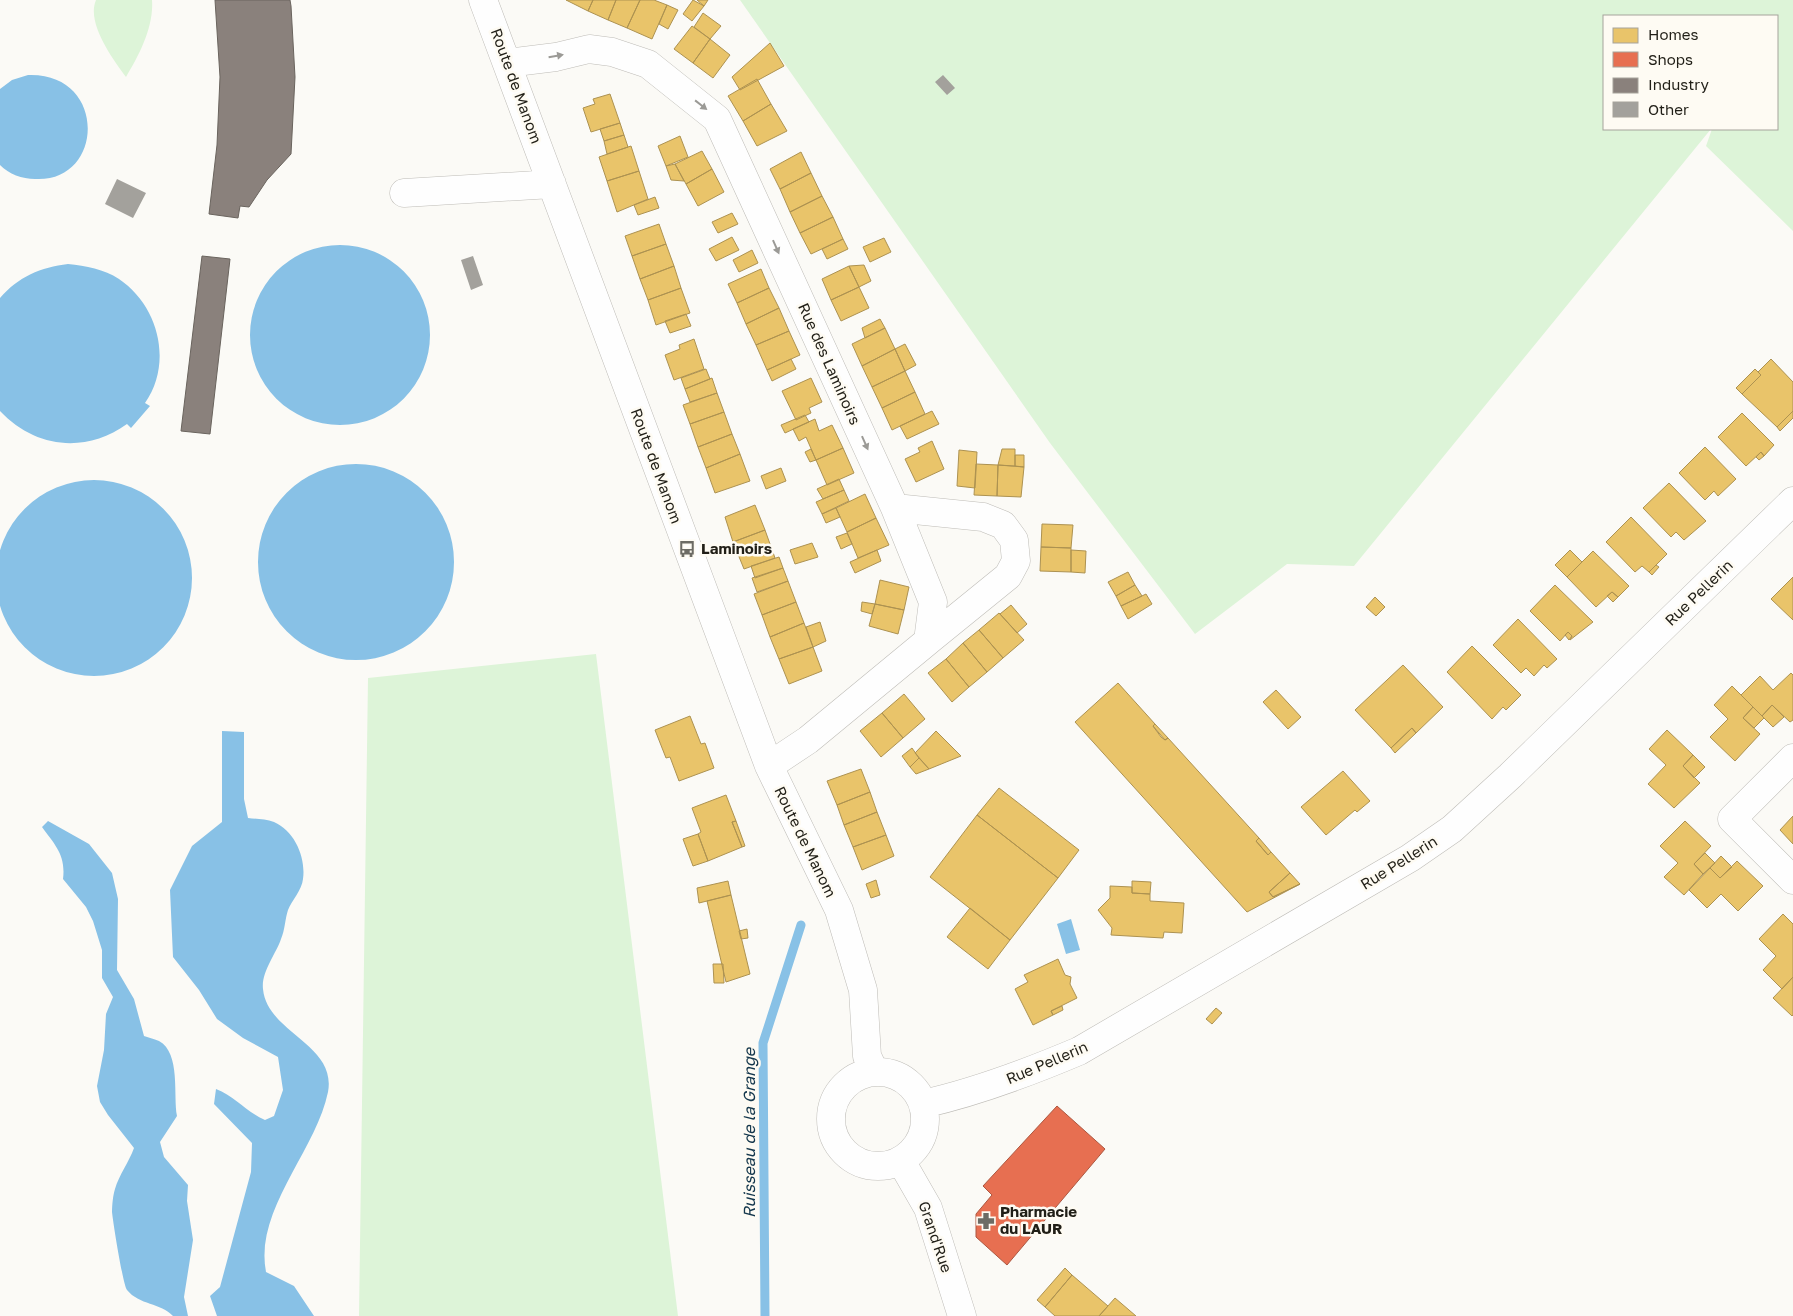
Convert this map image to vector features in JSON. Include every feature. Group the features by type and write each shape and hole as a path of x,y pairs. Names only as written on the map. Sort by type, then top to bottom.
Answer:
{"street":[{"name":"Route de Manom","path":"483,0 769,766 839,910 862,990 867,1056 874,1071"},
{"name":"Rue des Laminoirs","path":"507,63 556,57 590,49 612,52 648,64 717,118 895,508 933,602 928,641"},
{"path":"404,193 552,184"},
{"name":"Rue Pellerin","path":"923,1104 976,1091 1024,1075 1079,1051 1410,858 1452,828 1510,776 1793,502"},
{"path":"769,766 808,740 1008,576 1016,561 1014,540 1003,526 983,517 895,508"},
{"path":"1793,758 1732,819 1793,880"},
{"path":"874,1071 890,1073 904,1079 916,1090 923,1104 925,1120 922,1136 913,1150 900,1161 886,1166 871,1166 856,1162 844,1152 832,1133 831,1110 836,1095 846,1083 859,1075 874,1071"},
{"name":"Grand'Rue","path":"900,1161 928,1208 962,1316"}],"green space":[{"path":"96,0 152,0 151,20 148,30 126,77 108,51 98,30 94,9"},
{"path":"740,0 1793,0 1793,231 1706,146 1712,130 1778,130 1778,15 1603,15 1603,130 1710,130 1354,566 1287,564 1195,634 1050,443"},
{"path":"596,654 678,1316 359,1316 368,678"}],"water":[{"path":"28,75 54,79 73,91 84,108 88,127 85,147 75,164 58,176 35,179 25,178 12,173 0,165 0,89 12,80"},
{"path":"340,245 374,252 390,260 409,278 415,285 426,309 430,335 423,369 415,385 397,404 390,410 366,421 340,425 306,418 290,410 271,392 265,385 254,361 250,335 257,301 265,285 283,266 290,260 314,249"},
{"path":"68,264 101,270 119,279 133,290 144,304 152,320 158,336 160,353 154,387 145,403 150,406 131,428 127,424 111,434 78,443 61,443 29,433 0,411 0,298 14,284 31,274 58,265"},
{"path":"356,464 384,468 402,476 418,486 432,500 450,534 454,562 450,590 442,608 432,624 418,638 384,656 356,660 328,656 310,648 294,638 280,624 262,590 258,562 262,534 270,516 280,500 294,486 328,468"},
{"path":"94,480 113,482 131,488 148,497 163,509 180,532 190,559 190,597 184,615 175,632 163,647 148,659 131,668 113,674 94,676 75,674 57,668 40,659 25,647 13,632 -1,600 -1,556 13,524 25,509 40,497 57,488 75,482"},
{"path":"222,731 244,732 244,799 248,818 271,821 281,826 298,846 303,862 302,883 288,910 279,945 264,976 263,989 267,1004 276,1017 312,1050 322,1062 328,1076 328,1092 312,1136 277,1203 269,1226 265,1249 266,1272 294,1286 314,1316 217,1316 210,1296 220,1287 251,1172 252,1143 214,1104 216,1089 265,1120 274,1116 283,1090 278,1057 243,1038 217,1019 199,990 173,957 170,890 192,846 222,822"},
{"path":"48,821 89,844 112,873 118,899 117,970 134,999 144,1036 159,1041 171,1055 175,1076 177,1116 160,1142 164,1157 188,1185 187,1201 193,1240 184,1297 188,1316 173,1316 138,1299 125,1286 116,1240 112,1206 117,1184 134,1148 100,1102 97,1086 104,1050 106,1014 113,997 102,978 102,950 93,921 86,907 63,879 61,857 42,827"},
{"path":"1071,919 1080,950 1066,954 1057,924"}],"building: Homes":[{"path":"566,0 593,0 588,11"},
{"path":"593,0 616,0 608,20 588,11"},
{"path":"616,0 640,0 627,28 608,20"},
{"path":"640,0 654,0 667,5 652,39 627,28"},
{"path":"693,0 704,6 692,21 683,14"},
{"path":"697,0 708,0 704,6"},
{"path":"667,5 678,10 668,29 659,24"},
{"path":"703,13 721,26 710,39 694,27"},
{"path":"692,26 710,39 693,63 674,49"},
{"path":"710,39 730,55 713,78 693,63"},
{"path":"770,43 784,66 740,90 732,77"},
{"path":"757,79 771,104 743,121 728,96"},
{"path":"610,94 620,123 591,132 583,108 595,104 593,99"},
{"path":"771,104 787,131 757,146 743,121"},
{"path":"620,123 624,135 604,141 600,129"},
{"path":"624,135 628,147 607,154 604,141"},
{"path":"680,136 688,157 666,166 658,146"},
{"path":"631,146 639,171 607,181 599,157"},
{"path":"702,151 712,169 686,184 675,164"},
{"path":"801,152 811,173 780,189 770,169"},
{"path":"675,164 684,181 671,180 666,166"},
{"path":"712,169 724,192 698,206 686,184"},
{"path":"639,171 648,199 617,212 607,181"},
{"path":"811,173 822,196 790,212 780,189"},
{"path":"822,196 833,217 800,233 790,212"},
{"path":"655,197 659,208 638,215 634,205"},
{"path":"732,213 738,224 718,233 712,222"},
{"path":"833,217 843,239 811,254 800,233"},
{"path":"659,224 666,244 632,256 625,236"},
{"path":"732,237 739,250 716,261 709,249"},
{"path":"884,238 891,252 870,262 863,247"},
{"path":"843,239 848,249 827,259 822,249"},
{"path":"666,244 674,266 640,279 632,256"},
{"path":"752,250 758,263 739,272 733,260"},
{"path":"864,265 871,281 859,287 849,266"},
{"path":"674,266 681,288 648,300 640,279"},
{"path":"849,266 859,287 831,300 822,279"},
{"path":"761,269 769,288 737,303 728,284"},
{"path":"859,287 869,308 841,321 831,300"},
{"path":"681,288 690,313 656,325 648,300"},
{"path":"769,288 779,308 746,324 737,303"},
{"path":"779,308 789,331 756,345 746,324"},
{"path":"686,314 691,326 670,333 665,321"},
{"path":"880,319 885,328 865,338 862,328"},
{"path":"885,328 895,349 862,366 852,344"},
{"path":"789,331 800,355 767,370 756,345"},
{"path":"694,339 704,369 674,380 665,355 680,349 679,345"},
{"path":"905,344 916,365 905,371 895,349"},
{"path":"895,349 905,371 872,387 862,366"},
{"path":"791,359 796,369 772,381 767,370"},
{"path":"1771,359 1793,382 1793,411 1777,427 1742,394 1761,375 1758,372"},
{"path":"706,369 710,379 685,389 681,378"},
{"path":"1755,369 1761,375 1742,394 1736,388"},
{"path":"905,371 915,392 882,408 872,387"},
{"path":"712,378 717,393 690,402 685,389"},
{"path":"811,378 822,402 809,408 811,413 796,420 782,391"},
{"path":"915,392 925,414 892,430 882,408"},
{"path":"717,393 724,412 690,424 683,405"},
{"path":"932,411 939,424 907,439 900,426"},
{"path":"1793,411 1793,418 1780,431 1777,427"},
{"path":"724,412 732,434 698,447 690,424"},
{"path":"1742,413 1774,445 1764,456 1761,452 1746,466 1718,437"},
{"path":"805,415 809,422 785,433 781,425"},
{"path":"815,419 819,431 832,425 843,448 816,460 806,437 799,441 793,429"},
{"path":"732,434 740,454 706,468 698,447"},
{"path":"932,441 944,469 916,482 905,459 920,452 918,448"},
{"path":"1705,447 1736,479 1718,496 1714,491 1705,500 1679,473"},
{"path":"843,448 854,473 827,485 816,460"},
{"path":"811,449 816,460 810,462 805,452"},
{"path":"1002,449 1015,449 1015,466 998,465"},
{"path":"959,450 977,452 975,488 957,486"},
{"path":"1761,452 1764,456 1759,460 1756,457"},
{"path":"740,454 750,481 715,493 706,468"},
{"path":"1015,455 1024,455 1024,467 1015,466"},
{"path":"976,464 998,465 997,496 974,495"},
{"path":"998,465 1024,467 1021,497 997,496"},
{"path":"781,468 786,481 766,489 761,476"},
{"path":"839,479 844,490 823,499 817,489"},
{"path":"1669,483 1706,521 1684,540 1676,532 1671,537 1643,508"},
{"path":"844,490 849,501 822,514 816,502"},
{"path":"865,494 876,518 847,532 836,508"},
{"path":"755,505 765,530 733,542 725,517"},
{"path":"836,508 840,517 826,523 822,514"},
{"path":"1631,517 1667,554 1649,572 1642,566 1635,572 1606,542"},
{"path":"876,518 889,545 858,558 847,532"},
{"path":"1042,524 1073,525 1071,548 1041,547"},
{"path":"765,530 775,558 744,569 733,542"},
{"path":"847,533 852,544 841,549 836,537"},
{"path":"812,543 818,557 795,564 790,550"},
{"path":"1041,547 1071,548 1071,572 1040,571"},
{"path":"877,550 881,561 855,573 850,562"},
{"path":"1071,550 1086,551 1085,573 1071,572"},
{"path":"1570,550 1582,562 1567,577 1555,565"},
{"path":"1593,551 1629,586 1618,597 1612,592 1596,607 1567,577"},
{"path":"779,557 783,568 755,578 751,566"},
{"path":"1656,565 1659,567 1652,575 1649,572"},
{"path":"783,568 788,581 757,592 752,578"},
{"path":"1128,572 1135,585 1116,596 1108,582"},
{"path":"1793,577 1793,620 1771,599"},
{"path":"880,580 909,587 904,610 875,604"},
{"path":"788,581 796,602 762,615 754,594"},
{"path":"1135,585 1142,596 1121,606 1116,596"},
{"path":"1555,585 1593,622 1570,640 1572,636 1568,632 1560,641 1530,611"},
{"path":"1612,592 1618,597 1613,602 1607,596"},
{"path":"1146,594 1152,604 1128,619 1121,606"},
{"path":"1375,597 1385,607 1376,616 1366,607"},
{"path":"796,602 804,623 770,637 762,615"},
{"path":"862,602 875,604 872,614 861,611"},
{"path":"875,604 904,610 898,634 869,626"},
{"path":"1011,605 1027,624 1017,633 1000,614"},
{"path":"999,613 1024,640 1003,658 979,630"},
{"path":"1518,619 1557,659 1547,668 1544,665 1534,676 1526,668 1521,673 1493,645"},
{"path":"820,622 826,641 813,647 806,627"},
{"path":"804,623 813,647 779,659 770,637"},
{"path":"979,630 1003,658 987,672 963,643"},
{"path":"1568,632 1572,636 1569,640 1565,635"},
{"path":"963,643 987,672 969,687 946,659"},
{"path":"1472,646 1521,695 1506,710 1503,707 1492,719 1447,672"},
{"path":"813,647 822,671 789,684 779,659"},
{"path":"946,659 969,687 952,702 928,673"},
{"path":"1403,665 1443,707 1416,733 1412,728 1391,748 1355,710"},
{"path":"1791,673 1793,675 1793,720 1790,722 1772,705 1762,716 1741,695 1760,676 1773,690"},
{"path":"1118,683 1155,724 1153,726 1161,737 1165,740 1168,738 1259,838 1256,841 1268,855 1271,852 1290,873 1269,892 1273,897 1300,884 1247,912 1075,722"},
{"path":"1732,686 1753,707 1743,718 1760,734 1735,761 1710,737 1728,719 1714,705"},
{"path":"1276,690 1301,717 1288,729 1263,702"},
{"path":"904,694 925,719 903,738 882,713"},
{"path":"1772,705 1784,717 1773,727 1762,716"},
{"path":"1753,707 1764,718 1754,728 1743,718"},
{"path":"882,713 903,738 881,757 860,731"},
{"path":"690,716 701,744 705,743 714,768 679,781 670,757 666,758 655,730"},
{"path":"1155,724 1168,738 1165,740 1153,726"},
{"path":"1412,728 1416,733 1395,753 1391,748"},
{"path":"1667,730 1693,755 1683,766 1700,783 1674,808 1648,784 1666,765 1649,749"},
{"path":"936,731 961,756 929,769 915,753"},
{"path":"912,748 919,758 910,767 902,756"},
{"path":"1693,755 1705,767 1694,778 1683,766"},
{"path":"919,758 929,769 916,774 910,767"},
{"path":"861,769 870,792 837,805 827,781"},
{"path":"1343,771 1370,801 1357,812 1355,810 1326,835 1301,807"},
{"path":"999,788 1079,850 1058,878 977,815"},
{"path":"870,792 877,812 844,825 837,805"},
{"path":"726,795 736,821 732,822 742,847 708,861 698,834 701,832 692,808"},
{"path":"877,812 886,835 853,847 844,825"},
{"path":"977,815 1058,878 1010,940 930,877"},
{"path":"1793,816 1793,844 1780,830"},
{"path":"736,821 745,846 742,847 732,822"},
{"path":"1685,821 1711,846 1694,864 1703,874 1684,895 1664,877 1678,863 1660,846"},
{"path":"698,834 708,861 693,866 683,839"},
{"path":"886,835 894,856 862,870 853,847"},
{"path":"1259,838 1271,852 1268,855 1256,841"},
{"path":"1705,853 1715,863 1703,874 1694,864"},
{"path":"1721,856 1732,867 1720,878 1710,868"},
{"path":"1737,861 1763,886 1738,911 1721,894 1707,908 1689,890 1710,868 1720,878"},
{"path":"1290,873 1300,884 1273,897 1269,892"},
{"path":"876,880 880,895 871,898 866,884"},
{"path":"728,881 731,895 699,903 697,888"},
{"path":"1132,881 1151,882 1150,894 1132,893"},
{"path":"1110,886 1132,887 1132,893 1150,894 1150,901 1184,903 1182,933 1164,932 1163,938 1111,935 1112,928 1098,910 1110,898"},
{"path":"731,895 750,974 726,982 707,901"},
{"path":"970,908 1010,940 988,969 947,937"},
{"path":"1783,914 1793,924 1793,977 1782,989 1763,970 1776,956 1759,939"},
{"path":"747,929 748,938 741,939 739,931"},
{"path":"1058,959 1065,975 1071,977 1070,984 1077,998 1051,1011 1053,1015 1033,1025 1015,989 1028,982 1024,975"},
{"path":"713,964 723,964 724,983 714,983"},
{"path":"1793,977 1793,1015 1792,1016 1773,998"},
{"path":"1062,1006 1063,1010 1053,1015 1051,1011"},
{"path":"1216,1008 1222,1013 1212,1024 1206,1019"},
{"path":"1065,1268 1072,1275 1045,1307 1037,1300"},
{"path":"1072,1275 1108,1306 1099,1316 1055,1316 1045,1307"},
{"path":"1115,1298 1136,1316 1099,1316"}],"building: Shops":[{"path":"1057,1106 1105,1149 1007,1265 976,1237 976,1214 992,1195 983,1186"}],"building: Industry":[{"path":"215,0 290,0 291,6 295,77 291,154 267,180 249,207 240,206 238,218 209,214 217,145 220,77"},
{"path":"202,256 230,259 210,434 181,431"}],"building: Other":[{"path":"943,75 955,88 947,95 935,82"},
{"path":"117,179 146,193 133,218 105,204"},
{"path":"473,256 483,285 471,290 461,260"}],"waterway":[{"name":"Ruisseau de la Grange","path":"765,1316 763,1043 801,925"}],"place":[{"name":"Laminoirs","path":"687,549"},
{"name":"Pharmacie du LAUR","path":"986,1221"}]}
